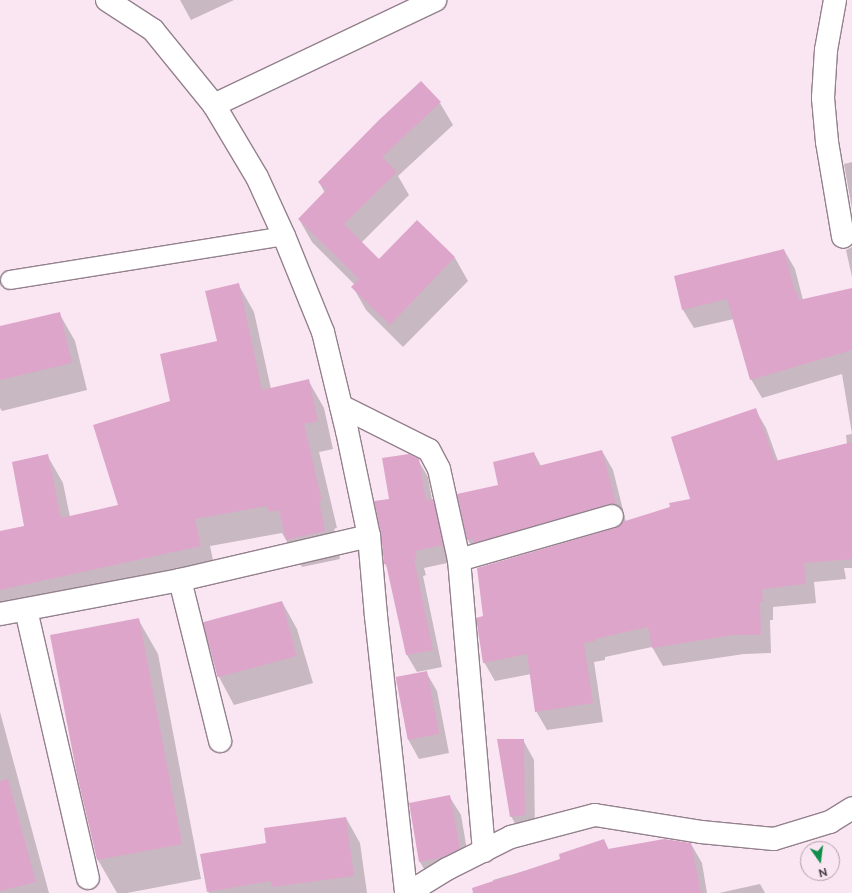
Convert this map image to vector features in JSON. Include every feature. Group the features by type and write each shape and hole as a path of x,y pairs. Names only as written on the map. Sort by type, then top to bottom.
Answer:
{"street":[{"path":"107,0 153,30 214,105 257,176 284,236 323,332 341,406 369,536 376,616 407,893 447,869 511,837 596,814 701,832 774,839 830,822 852,808"},
{"path":"214,105 435,0"},
{"path":"835,0 826,50 823,98 827,142 844,237"},
{"path":"341,406 429,450 439,469 459,560 484,851"},
{"path":"459,560 612,516"},
{"path":"0,614 180,580 369,536"},
{"path":"180,580 220,741"},
{"path":"26,610 88,878"}],"lane":[{"path":"10,280 284,236"}],"building":[{"path":"421,81 441,102 382,157 397,172 344,224 379,259 417,220 455,257 390,325 351,287 359,279 298,219 326,190 318,182 379,120"},
{"path":"784,249 795,292 797,291 799,300 852,288 852,350 750,380 727,299 682,310 674,276"},
{"path":"239,283 262,390 309,379 318,421 304,424 322,501 319,501 325,531 286,540 279,510 269,512 267,506 195,519 201,546 0,590 0,531 24,526 12,462 48,454 61,518 118,505 93,425 170,401 160,354 217,341 205,291"},
{"path":"60,312 72,363 0,380 0,326"},
{"path":"756,408 775,461 852,442 852,559 804,563 806,584 762,589 763,602 760,602 761,635 733,635 652,648 648,627 595,639 595,641 584,643 593,703 535,712 527,654 483,663 476,618 483,616 477,568 615,528 622,522 670,507 669,503 690,499 671,437"},
{"path":"602,450 616,504 609,504 474,543 473,539 467,540 457,494 498,485 493,462 534,452 538,466"},
{"path":"409,454 419,459 426,500 433,499 443,545 415,551 417,558 414,559 433,650 406,655 386,564 384,564 381,534 374,501 389,499 382,458"},
{"path":"282,601 297,656 218,677 203,622"},
{"path":"139,618 182,844 97,860 77,775 50,635"},
{"path":"427,671 439,734 408,740 396,677"},
{"path":"497,739 524,739 525,815 510,817"},
{"path":"8,779 36,882 0,891 0,781"},
{"path":"450,795 460,849 440,858 419,862 409,803"},
{"path":"346,817 354,876 272,887 271,881 207,892 200,854 266,843 264,828"},
{"path":"604,839 608,849 664,839 691,843 701,893 473,893 472,888 560,859 559,854"}]}
